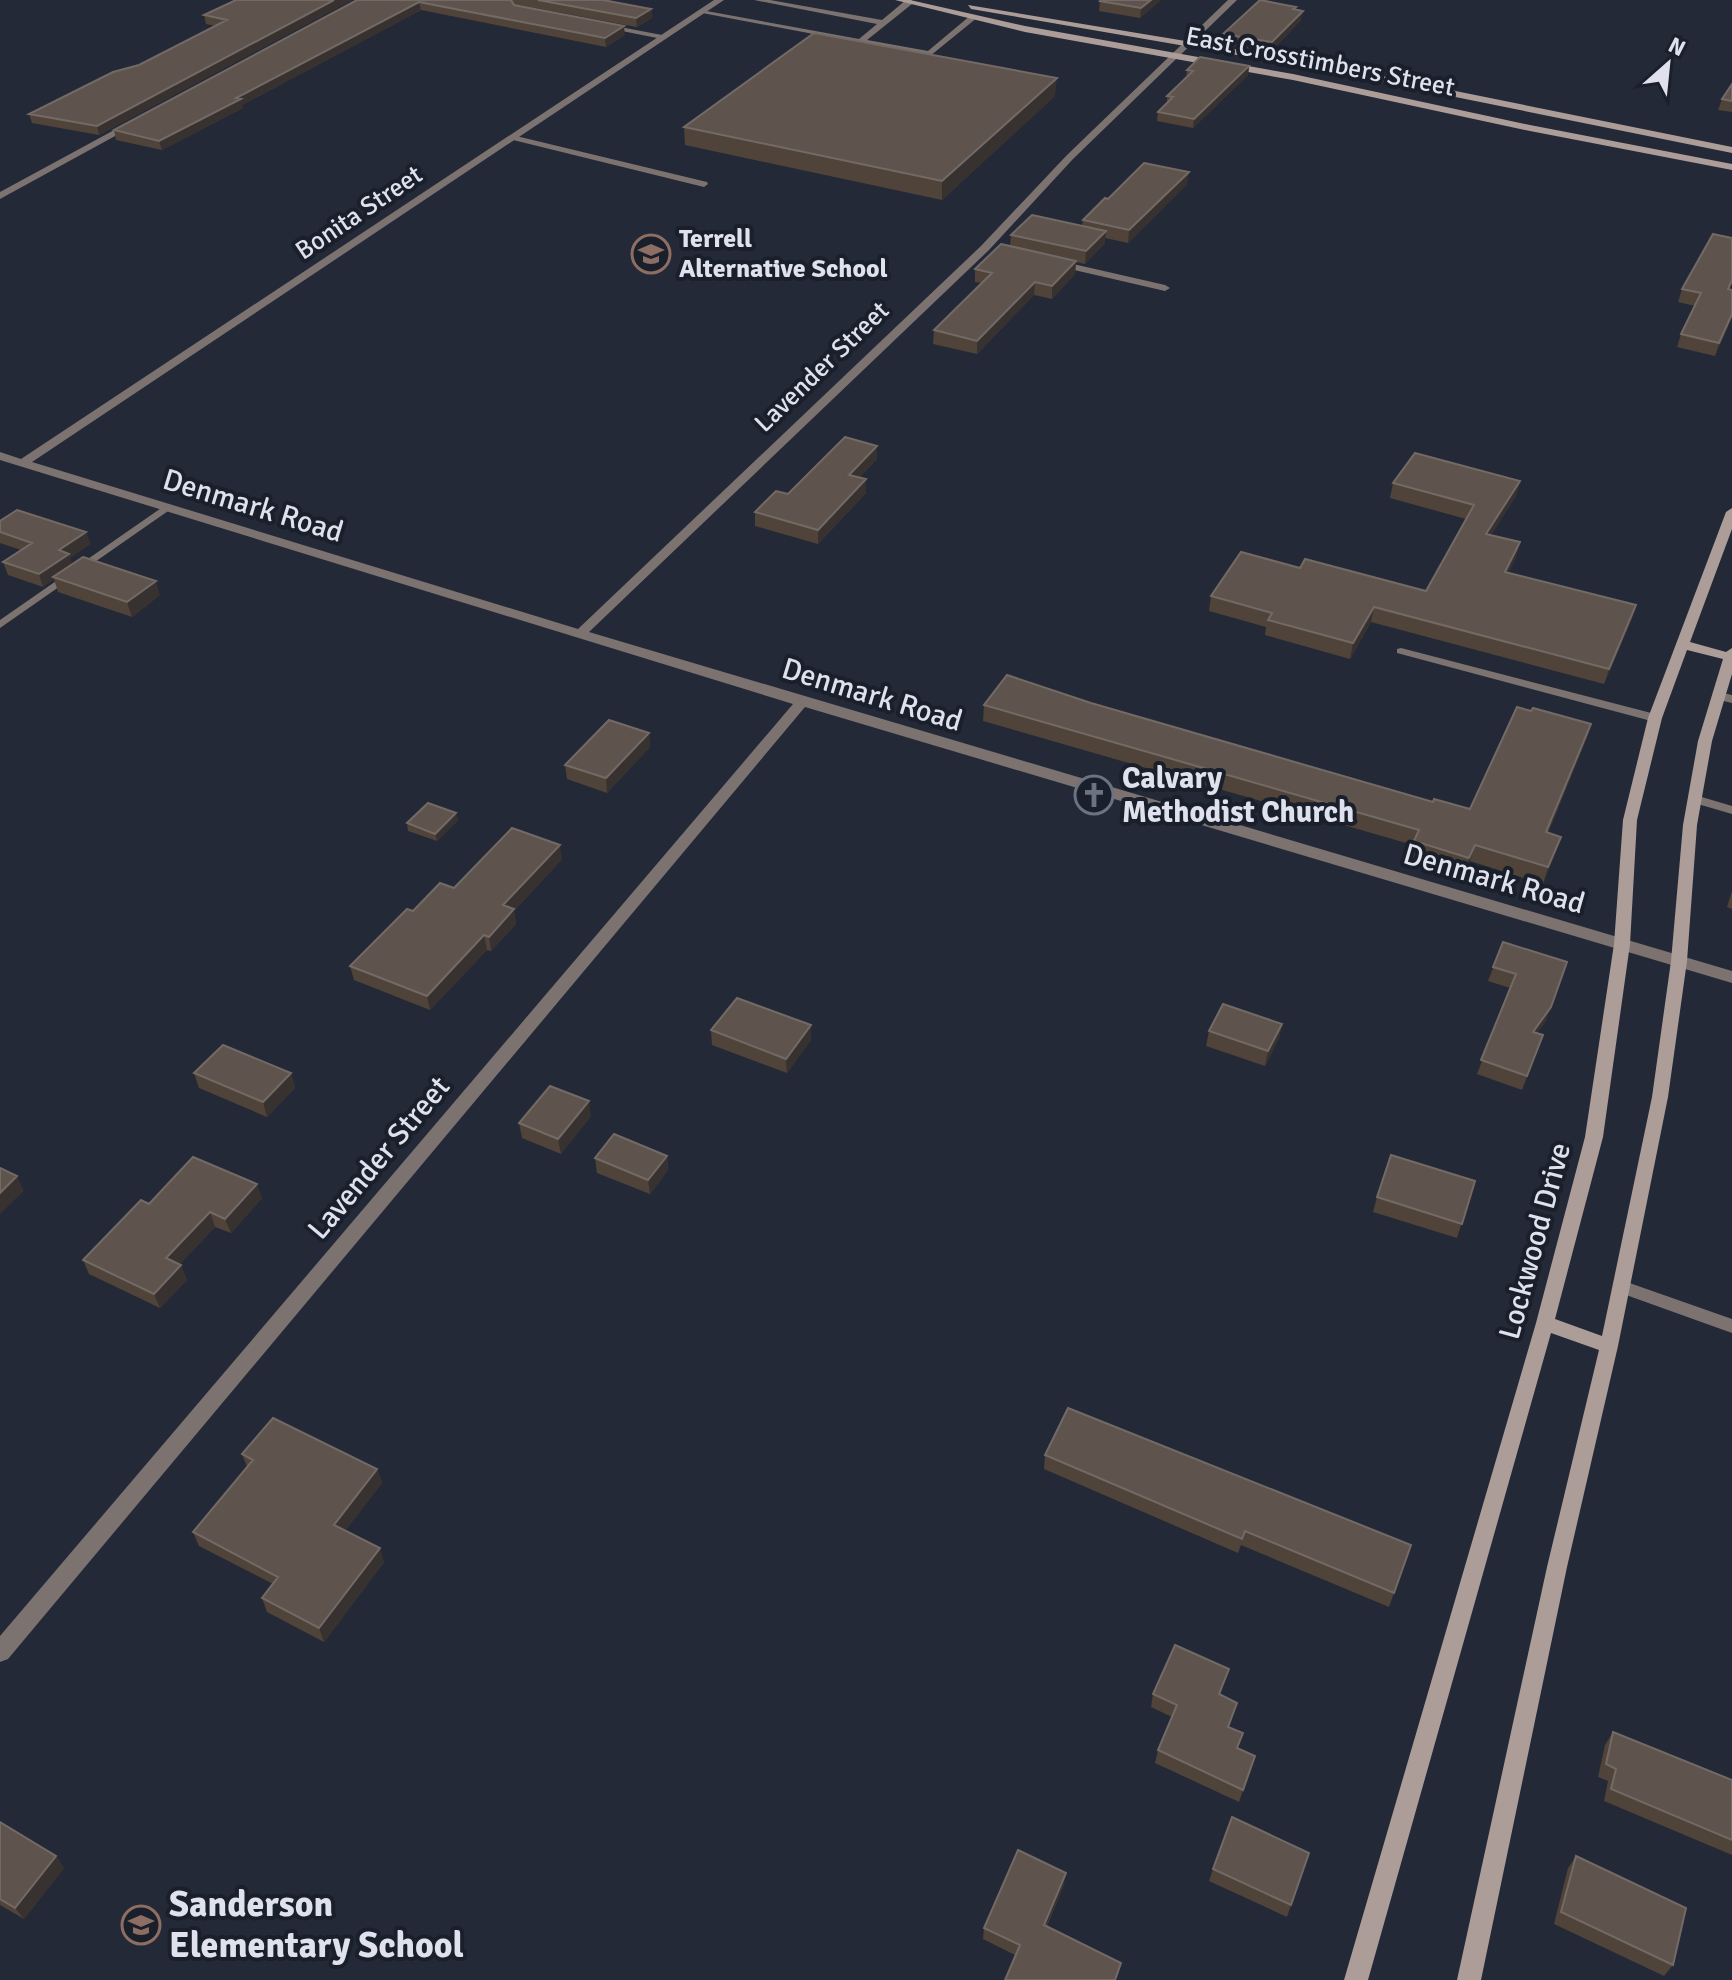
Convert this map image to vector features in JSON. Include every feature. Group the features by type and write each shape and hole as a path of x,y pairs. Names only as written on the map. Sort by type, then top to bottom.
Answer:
{"main road":[{"name":"East Crosstimbers Street","path":"921,0 1189,42 1732,150"},
{"name":"East Crosstimbers Street","path":"904,1 1732,167"},
{"path":"1495,120 1513,107"},
{"name":"Lockwood Drive","path":"1356,1980 1545,1323 1594,1137 1622,944 1630,820 1655,718 1732,512"},
{"path":"1469,1980 1557,1567 1609,1346 1660,1097 1679,961 1690,825 1705,741 1725,697 1731,654 1682,644"},
{"path":"1545,1323 1609,1346"}],"street":[{"name":"Bonita Street","path":"23,463 720,0"},
{"name":"Lavender Street","path":"580,634 985,248 1070,157 1233,0"},
{"path":"0,196 140,120"},
{"name":"Denmark Road","path":"0,456 802,702 1732,977"},
{"name":"Lavender Street","path":"0,1652 802,702"}],"lane":[{"path":"758,0 884,23"},
{"path":"861,41 884,23 904,1"},
{"path":"701,12 930,54 974,17"},
{"path":"604,26 662,37"},
{"path":"512,137 704,184"},
{"path":"985,248 1000,251"},
{"path":"1045,261 1165,288"},
{"path":"0,625 167,507"},
{"path":"1401,651 1655,718"},
{"path":"1695,799 1732,810"},
{"path":"1621,1286 1732,1326"}],"building":[{"path":"236,0 334,0 97,126 29,114 113,72 139,65 227,20 204,15"},
{"path":"357,0 511,0 514,5 624,26 605,38 419,2 159,141 114,130"},
{"path":"538,0 603,0 651,9 636,18"},
{"path":"1101,0 1151,0 1141,8"},
{"path":"1260,0 1303,11 1272,42 1223,34"},
{"path":"814,33 1057,78 942,181 684,127"},
{"path":"1200,57 1249,66 1194,119 1158,112 1173,97 1167,96 1193,71 1187,70"},
{"path":"1732,84 1732,101 1722,99"},
{"path":"1144,163 1189,172 1129,230 1083,220 1105,198 1108,199"},
{"path":"1032,215 1106,231 1086,251 1011,235"},
{"path":"1713,234 1732,238 1732,280 1728,289 1732,290 1732,314 1719,343 1681,334 1701,293 1682,289"},
{"path":"1001,244 1076,261 1052,286 1035,282 977,341 934,330 992,273 975,269"},
{"path":"845,437 877,446 849,475 866,479 818,530 755,512 776,491 788,494"},
{"path":"1415,453 1520,481 1486,534 1520,542 1505,572 1636,605 1609,669 1374,607 1353,643 1268,620 1272,613 1211,596 1241,552 1300,568 1305,559 1426,591 1474,505 1393,483"},
{"path":"17,510 86,532 59,550 69,554 39,574 3,562 32,543 0,532 0,521"},
{"path":"83,557 156,581 127,602 53,577"},
{"path":"1007,675 1091,703 1433,802 1434,799 1470,809 1517,707 1531,711 1533,708 1591,724 1546,832 1561,837 1548,867 1475,845 1469,858 1414,841 1419,830 984,705"},
{"path":"609,720 649,733 606,778 565,765"},
{"path":"428,803 456,813 435,834 407,823"},
{"path":"512,828 560,845 503,905 514,909 489,937 484,935 427,996 350,966 407,909 413,911 440,883 454,888"},
{"path":"1503,942 1567,962 1551,1007 1533,1032 1543,1035 1527,1076 1481,1060 1516,974 1493,967"},
{"path":"737,998 811,1025 786,1059 711,1030"},
{"path":"1223,1004 1282,1024 1268,1051 1209,1031"},
{"path":"223,1045 291,1073 263,1102 194,1073"},
{"path":"550,1086 589,1101 558,1139 519,1123"},
{"path":"614,1134 667,1156 648,1180 595,1158"},
{"path":"1391,1155 1475,1181 1462,1224 1377,1197"},
{"path":"193,1157 257,1184 225,1219 210,1212 166,1258 181,1265 154,1294 83,1260 141,1200 149,1204"},
{"path":"0,1168 17,1176 0,1193"},
{"path":"1068,1408 1411,1545 1394,1593 1245,1531 1242,1539 1045,1455"},
{"path":"273,1418 377,1469 334,1525 380,1548 319,1628 262,1598 278,1577 193,1532 253,1460 242,1454"},
{"path":"1175,1645 1229,1669 1219,1694 1237,1703 1228,1727 1243,1733 1237,1748 1255,1756 1243,1790 1158,1750 1177,1705 1153,1694"},
{"path":"1613,1732 1732,1780 1732,1840 1611,1789 1616,1769 1606,1764"},
{"path":"1232,1817 1309,1853 1291,1905 1213,1869"},
{"path":"0,1822 56,1856 15,1908 0,1899"},
{"path":"1018,1850 1066,1873 1044,1925 1121,1963 1115,1980 1005,1980 1020,1945 984,1928"},
{"path":"1576,1856 1686,1908 1673,1965 1561,1912"}],"place":[{"name":"Terrell Alternative School","path":"651,254"},
{"name":"Calvary Methodist Church","path":"1094,795"},
{"name":"Sanderson Elementary School","path":"141,1925"}]}
